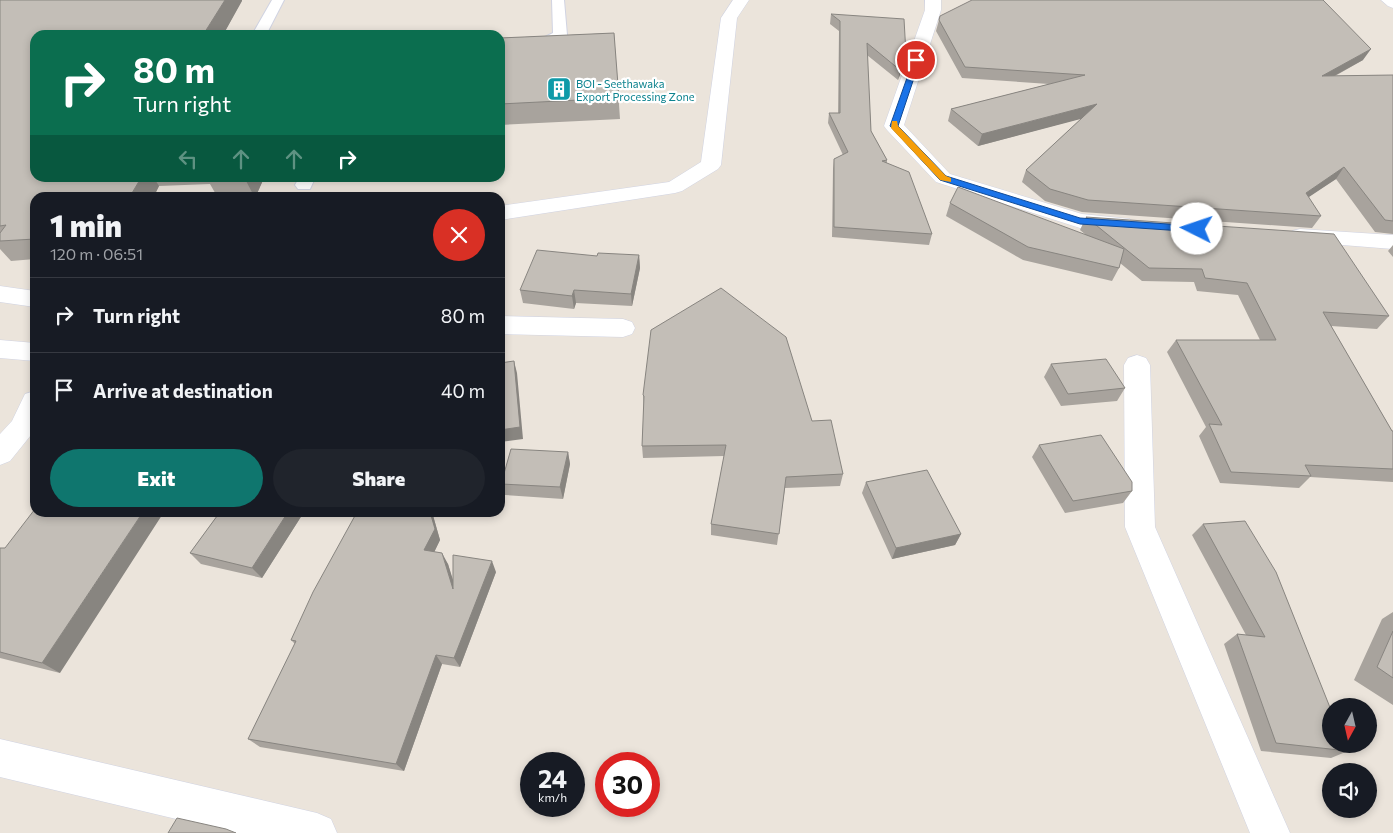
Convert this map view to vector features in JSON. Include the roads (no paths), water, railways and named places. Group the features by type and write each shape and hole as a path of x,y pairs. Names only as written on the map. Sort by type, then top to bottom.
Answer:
{"street":[{"path":"505,212 675,187 711,165 728,18 741,0"},
{"path":"933,0 933,10 894,126 943,178 1080,221 1138,225"},
{"path":"1389,0 1393,3"},
{"path":"1285,235 1393,242"},
{"path":"0,294 30,298"},
{"path":"505,325 623,328"},
{"path":"0,349 30,352"},
{"path":"1137,365 1140,527 1270,833"},
{"path":"0,453 22,428 30,411"},
{"path":"0,758 317,833"}],"lane":[{"path":"262,30 278,0"},
{"path":"505,47 540,45 560,35 558,0"}],"place":[{"name":"BOI - Seethawaka Export Processing Zone","path":"559,89"}]}
